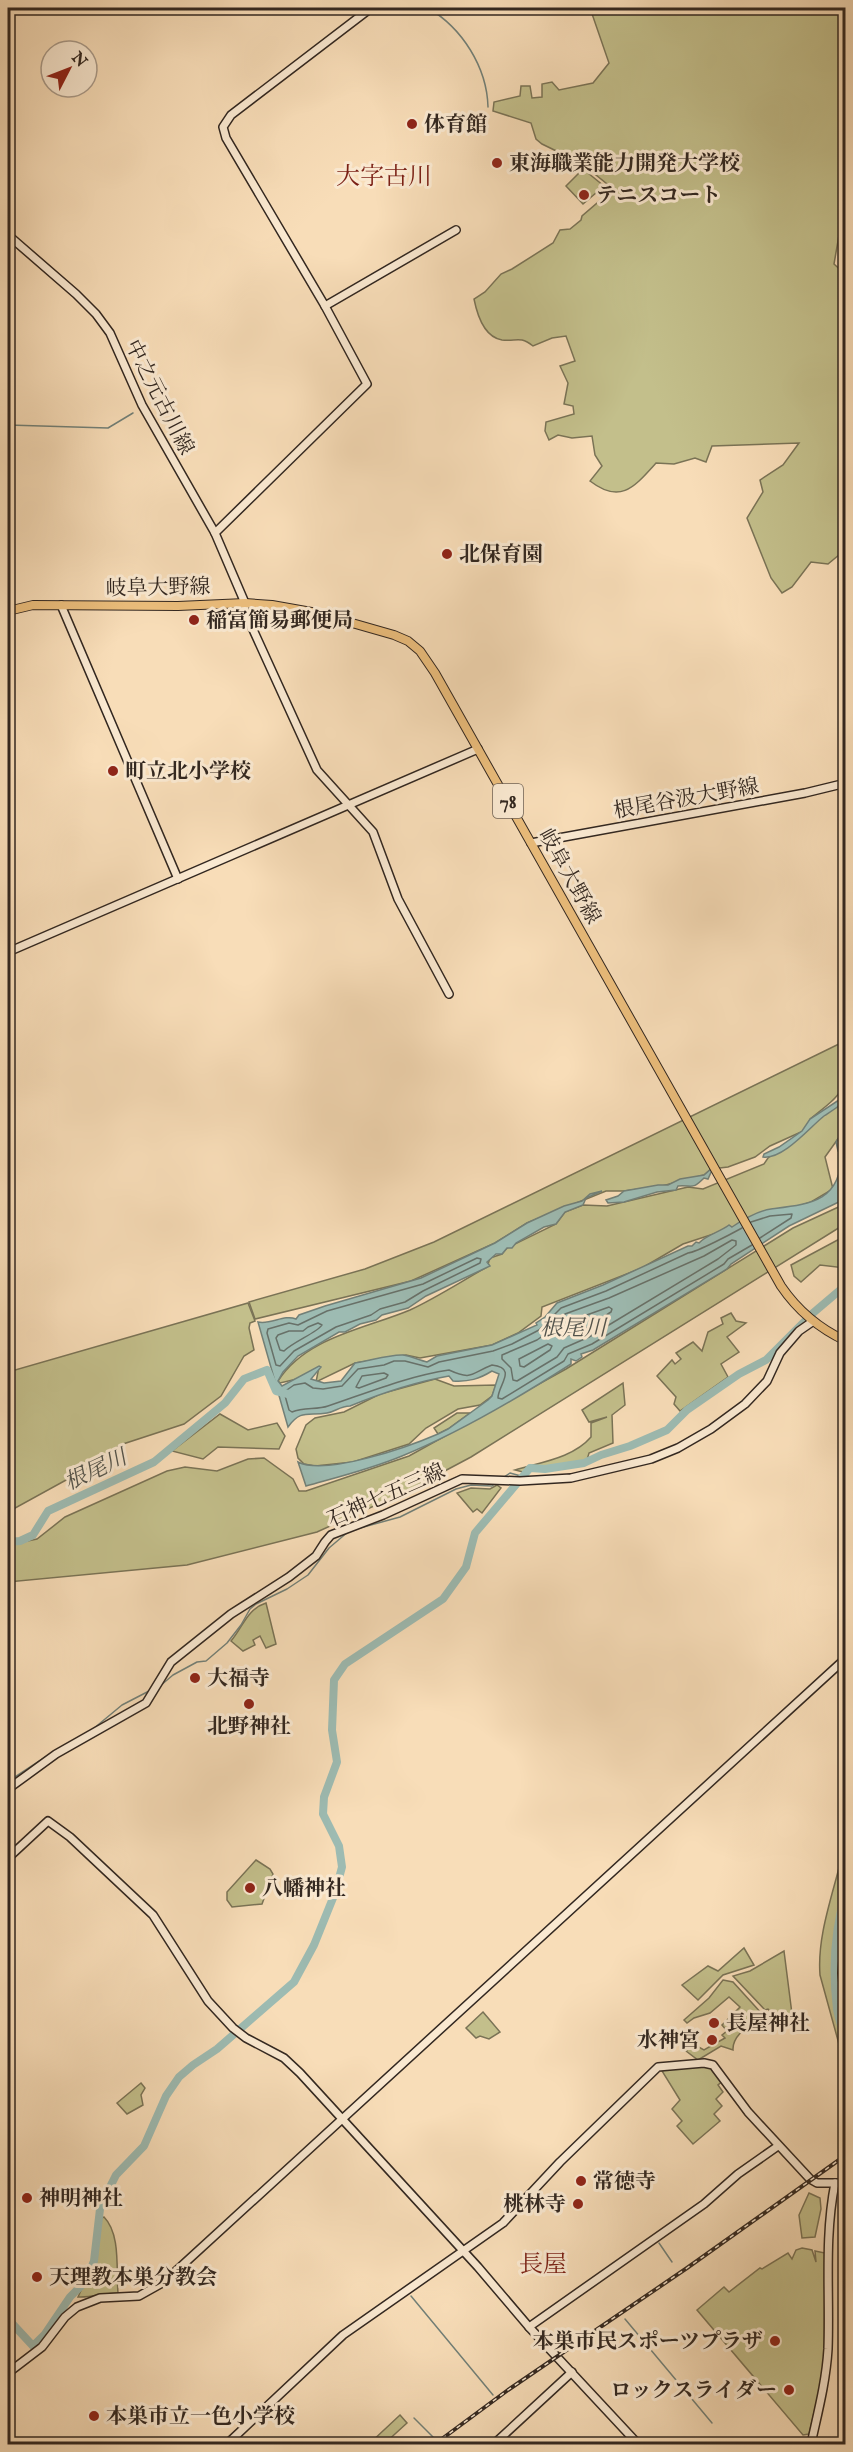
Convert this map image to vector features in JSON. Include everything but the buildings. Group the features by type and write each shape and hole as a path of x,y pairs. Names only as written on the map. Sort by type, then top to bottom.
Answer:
{"main road":[{"name":"岐阜大野線","path":"8,611 33,605 178,606 245,603 316,613 408,641 428,661 792,1301 809,1319 846,1341"}],"street":[{"path":"215,533 368,384 226,138 223,127 231,115 371,8"},
{"path":"325,306 456,230"},
{"name":"中之元古川線","path":"8,235 76,294 96,314 110,333 142,405 215,533 245,603 245,612 317,770 373,832 398,899 449,994"},
{"path":"61,605 178,879"},
{"path":"8,952 478,749"},
{"name":"根尾谷汲大野線","path":"531,843 805,793 846,783"},
{"name":"石神七五三線","path":"8,1789 56,1754 146,1702 171,1662 231,1614 289,1578 316,1557 324,1542 331,1535 383,1515 462,1479 520,1481 571,1478 651,1459 678,1448 711,1429 745,1404 767,1381 780,1353 809,1319"},
{"path":"8,2373 42,2347 65,2317 77,2307 100,2298 139,2296 165,2282 846,1658"},
{"path":"8,1858 48,1821 61,1830 153,1915 208,2001 236,2030 292,2064 638,2445"},
{"path":"846,1927 843,1980 846,2010"},
{"path":"227,2445 343,2335 463,2252 516,2210 560,2162 658,2067 704,2063 713,2065 748,2112 810,2179 817,2183 846,2183"},
{"path":"529,2327 704,2204 738,2174 778,2146"},
{"path":"811,2445 824,2389 828,2348 828,2244 835,2183"},
{"path":"494,2445 572,2372"}],"shaded area":[{"path":"590,8 845,8 846,210 843,212 834,264 846,275 845,550 828,564 811,562 792,587 782,593 771,578 747,518 763,492 760,480 783,465 799,443 712,446 706,462 695,458 674,464 656,463 627,490 610,492 590,481 602,466 595,455 592,436 572,438 558,435 549,440 545,431 546,422 574,414 573,406 564,404 568,383 560,366 575,361 566,336 552,338 533,346 521,340 502,340 486,330 477,311 474,299 485,292 501,274 553,243 560,230 570,229 611,191 612,188 581,163 536,139 531,123 493,111 494,102 520,96 521,86 530,86 532,98 542,97 542,84 552,82 559,90 593,83 609,63"},
{"name":"テニスコート","path":"583,169 604,186 583,204 566,186"},
{"path":"845,1041 843,1087 832,1101 810,1119 845,1099 845,1129 825,1157 833,1189 811,1202 683,1244 642,1268 542,1307 541,1316 518,1333 492,1345 420,1358 406,1355 355,1363 316,1382 319,1367 297,1379 280,1383 278,1381 290,1366 320,1344 410,1310 429,1300 487,1267 490,1258 502,1254 507,1248 556,1224 565,1212 583,1205 607,1206 688,1187 703,1189 764,1164 768,1158 801,1132 770,1146 755,1157 728,1167 711,1169 704,1175 662,1186 606,1191 527,1223 495,1243 411,1281 255,1319 249,1302 365,1269 434,1242"},
{"path":"845,1204 845,1224 471,1457 409,1490 317,1532 187,1565 8,1582 8,1545 37,1539 65,1517 167,1471 185,1467 217,1471 248,1459 264,1458 293,1479 299,1491 306,1491 409,1456 566,1369 793,1228"},
{"path":"845,1236 845,1268 820,1265 801,1282 794,1276 791,1265"},
{"path":"248,1303 255,1321 250,1323 249,1328 254,1350 244,1356 221,1396 184,1424 120,1445 97,1463 8,1512 8,1372"},
{"path":"731,1313 736,1321 746,1323 727,1337 739,1352 721,1364 728,1377 680,1411 674,1404 676,1397 657,1376 672,1360 675,1364 681,1359 676,1353 693,1342 702,1351 708,1332 723,1324 721,1318"},
{"path":"435,1379 454,1386 496,1385 492,1396 480,1405 458,1409 426,1428 409,1444 353,1462 315,1466 304,1464 298,1458 296,1449 306,1425 315,1418 344,1412 380,1394"},
{"path":"623,1383 625,1405 612,1415 613,1443 589,1453 587,1460 523,1472 515,1470 566,1455 584,1444 591,1437 591,1423 607,1417 589,1422 582,1410"},
{"path":"457,1413 470,1413 438,1434 434,1428"},
{"path":"220,1414 248,1430 277,1423 285,1436 279,1449 218,1447 203,1459 172,1451"},
{"path":"497,1485 501,1488 482,1513 477,1509 473,1512 457,1493 471,1488 490,1489"},
{"path":"266,1603 276,1644 266,1648 260,1636 253,1640 255,1645 243,1651 231,1641 250,1614"},
{"path":"256,1860 270,1869 273,1874 262,1904 232,1907 227,1900 227,1892"},
{"path":"841,1860 846,1863 845,1919 840,1967 840,2004 845,2028 845,2066 820,1975 821,1946 826,1917"},
{"path":"744,1948 754,1965 723,1975 698,2000 682,1985 708,1966 718,1971"},
{"path":"784,1951 792,2014 781,2023 768,2009 765,2010 733,1976 750,1971"},
{"path":"723,1980 733,1982 763,2015 739,2034 733,2050 721,2046 698,2060 686,2051 693,2044 704,2050 725,2038 722,2035 727,2031 722,2025 740,2007 729,1997 710,2013 687,2023 684,2020 709,1998"},
{"path":"483,2012 500,2032 489,2039 480,2036 476,2038 466,2028"},
{"path":"709,2066 724,2080 718,2085 723,2092 716,2099 722,2106 714,2114 720,2121 693,2144 677,2126 682,2121 672,2109 680,2100 662,2071 673,2067"},
{"path":"141,2083 145,2088 141,2095 143,2105 127,2114 117,2103"},
{"path":"809,2193 820,2198 821,2209 815,2237 802,2238 799,2215"},
{"path":"104,2217 113,2233 117,2253 118,2293 78,2297 96,2258 97,2230"},
{"name":"本巣市民スポーツプラザ","path":"802,2248 812,2250 816,2262 815,2251 825,2253 824,2371 809,2434 803,2435 697,2310 724,2287 729,2292 760,2268 762,2269 788,2253 792,2259 796,2250"},
{"path":"400,2415 407,2423 384,2444 369,2444"}],"water":[{"path":"845,1096 845,1100 840,1105 824,1116 796,1142 771,1157 763,1157 764,1154 802,1131 810,1119"},
{"path":"845,1128 846,1193 842,1198 845,1197 845,1199 789,1226 731,1264 727,1269 593,1350 581,1354 582,1357 576,1361 571,1359 571,1364 510,1402 467,1425 390,1461 306,1486 298,1462 311,1465 347,1463 407,1446 438,1434 488,1400 492,1396 499,1374 492,1371 469,1380 453,1381 449,1376 424,1381 330,1412 301,1415 288,1427 258,1322 296,1319 299,1315 325,1306 421,1278 495,1243 527,1223 564,1206 582,1201 590,1194 602,1191 586,1198 583,1205 565,1212 556,1224 544,1227 516,1243 512,1248 507,1248 502,1254 496,1254 487,1262 490,1266 426,1296 408,1308 382,1315 376,1320 360,1324 345,1332 339,1332 298,1356 278,1381 282,1386 319,1366 321,1367 311,1379 324,1383 341,1381 355,1363 398,1355 427,1362 437,1356 492,1345 537,1325 536,1323 545,1317 557,1303 692,1246 696,1242 699,1243 729,1225 732,1227 746,1218 771,1209 799,1205 821,1198 836,1182 842,1154 838,1151 836,1142"},
{"path":"711,1169 708,1179 704,1178 695,1186 678,1186 676,1190 657,1192 624,1202 608,1203 606,1200 624,1191 668,1185 680,1179 704,1175"}],"waterway":[{"path":"428,8 452,26 478,63 487,92 488,107"},
{"path":"8,425 108,428 133,413"},
{"path":"8,2319 33,2346 45,2334 70,2297 85,2282 94,2261 100,2209 116,2175 144,2146 166,2096 179,2077 217,2049 294,1982 314,1945 335,1893 342,1867 339,1846 323,1814 324,1797 337,1762 332,1730 334,1680 345,1664 443,1599 466,1567 475,1533 530,1468 545,1469 584,1463 667,1430 687,1410 739,1374 766,1360 813,1313 846,1285"},
{"name":"根尾川","path":"8,1542 20,1541 33,1535 48,1511 154,1462 225,1403 244,1379 267,1370 276,1391 288,1394"},
{"path":"504,1477 510,1473 521,1476"},
{"path":"160,1686 173,1675 197,1662 206,1661 227,1643 250,1609 308,1575 329,1548 349,1531 400,1517 456,1489 471,1485 492,1486 495,1484"},
{"path":"93,1729 122,1705 151,1690"},
{"path":"15,1777 47,1756"},
{"path":"846,1892 839,1921 834,1964 837,2009 846,2046"},
{"path":"659,2243 672,2262"},
{"path":"507,2295 531,2323"},
{"path":"411,2296 493,2395"},
{"path":"625,2319 712,2423"},
{"path":"534,2327 559,2349"},
{"path":"414,2418 433,2437"}],"railway":[{"path":"435,2444 508,2390 687,2268 846,2155"}],"place":[{"name":"体育館","path":"412,124"},
{"name":"東海職業能力開発大学校","path":"497,163"},
{"name":"テニスコート","path":"584,195"},
{"name":"北保育園","path":"447,554"},
{"name":"稲富簡易郵便局","path":"194,620"},
{"name":"町立北小学校","path":"113,771"},
{"name":"大福寺","path":"195,1678"},
{"name":"北野神社","path":"249,1704"},
{"name":"八幡神社","path":"250,1888"},
{"name":"長屋神社","path":"714,2023"},
{"name":"水神宮","path":"712,2040"},
{"name":"常徳寺","path":"581,2181"},
{"name":"神明神社","path":"27,2198"},
{"name":"桃林寺","path":"578,2204"},
{"name":"天理教本巣分教会","path":"37,2277"},
{"name":"本巣市民スポーツプラザ","path":"775,2341"},
{"name":"ロックスライダー","path":"789,2390"},
{"name":"本巣市立一色小学校","path":"94,2416"}],"district":[{"name":"大字古川","path":"384,176"},
{"name":"長屋","path":"543,2264"}]}
